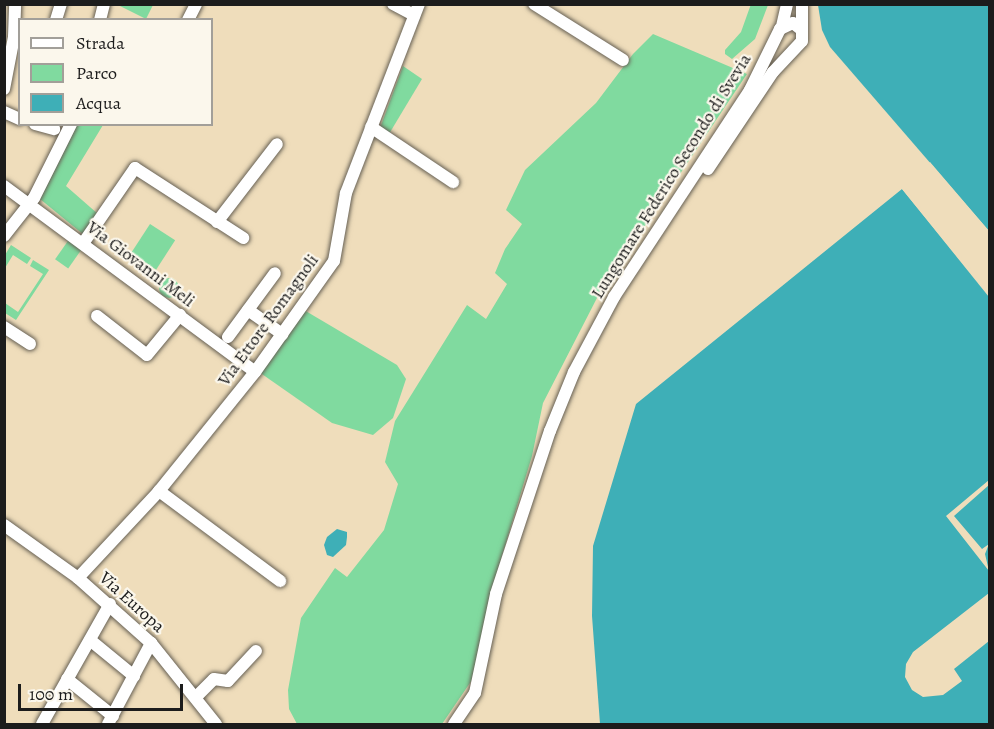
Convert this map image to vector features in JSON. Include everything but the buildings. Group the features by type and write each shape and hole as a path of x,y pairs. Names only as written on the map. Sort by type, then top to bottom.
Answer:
{"street":[{"path":"5,87 15,4"},
{"path":"189,18 196,4"},
{"path":"393,4 417,10"},
{"path":"534,4 623,60"},
{"name":"Lungomare Federico Secondo di Svevia","path":"454,724 475,693 496,594 557,412 614,297 750,90 780,29 788,4"},
{"path":"802,4 802,30 802,41 793,48 783,45 780,29 793,23 802,30"},
{"name":"Via Ettore Romagnoli","path":"78,578 159,491 255,372 334,261 346,193 417,10"},
{"name":"Lungomare Federico Secondo di Svevia","path":"593,340 793,48"},
{"path":"4,112 18,118"},
{"path":"43,126 54,129"},
{"path":"4,236 28,202 69,126"},
{"path":"371,127 453,182"},
{"path":"217,222 277,144"},
{"path":"84,243 135,168 243,238"},
{"name":"Via Giovanni Meli","path":"4,186 84,243 255,372"},
{"path":"228,337 275,273"},
{"path":"248,310 282,334"},
{"path":"97,316 147,355 180,315"},
{"path":"4,327 30,344"},
{"path":"159,491 280,581"},
{"name":"Via Europa","path":"4,525 78,578 152,643 216,724"},
{"path":"42,724 110,604"},
{"path":"90,640 134,676"},
{"path":"67,679 111,720 152,643"},
{"path":"196,697 214,679 228,681 256,651"}],"green space":[{"path":"153,4 146,18 118,5"},
{"path":"751,4 768,5 755,39 732,59 725,54 725,50 741,32"},
{"path":"653,34 747,74 598,296 543,403 532,456 495,579 472,680 442,724 297,724 289,709 288,690 301,618 335,568 347,577 384,530 398,484 385,462 395,421 467,305 486,319 507,284 495,273 505,249 522,224 506,210 525,170 596,103 633,54"},
{"path":"403,66 422,79 389,134 380,128"},
{"path":"76,126 102,126 66,186 98,214 84,235 40,199"},
{"path":"150,224 175,240 156,270 131,253"},
{"path":"70,238 83,247 68,268 55,259"},
{"path":"11,245 31,258 27,264 13,255 5,268 5,255"},
{"path":"33,260 49,270 16,320 5,313 5,303 18,312 43,274 30,266"},
{"path":"165,278 173,278 179,284 179,292 173,298 165,298 159,292 159,284"},
{"path":"304,310 397,365 406,379 393,418 373,435 332,423 259,372"}],"water":[{"path":"818,5 989,5 989,231 830,47 822,30"},
{"path":"902,189 990,297 989,593 913,652 906,664 905,677 912,690 923,697 943,695 962,681 954,669 989,641 989,724 600,724 592,616 593,546 636,404"},
{"path":"337,529 347,532 346,545 333,557 327,555 324,545 327,537"}],"pier":[{"path":"930,162 989,231 990,234 928,164"},
{"path":"904,187 990,292 989,297 902,189"},
{"path":"989,480 989,485 954,516 982,549 989,544 985,554 989,571 946,516"}]}
